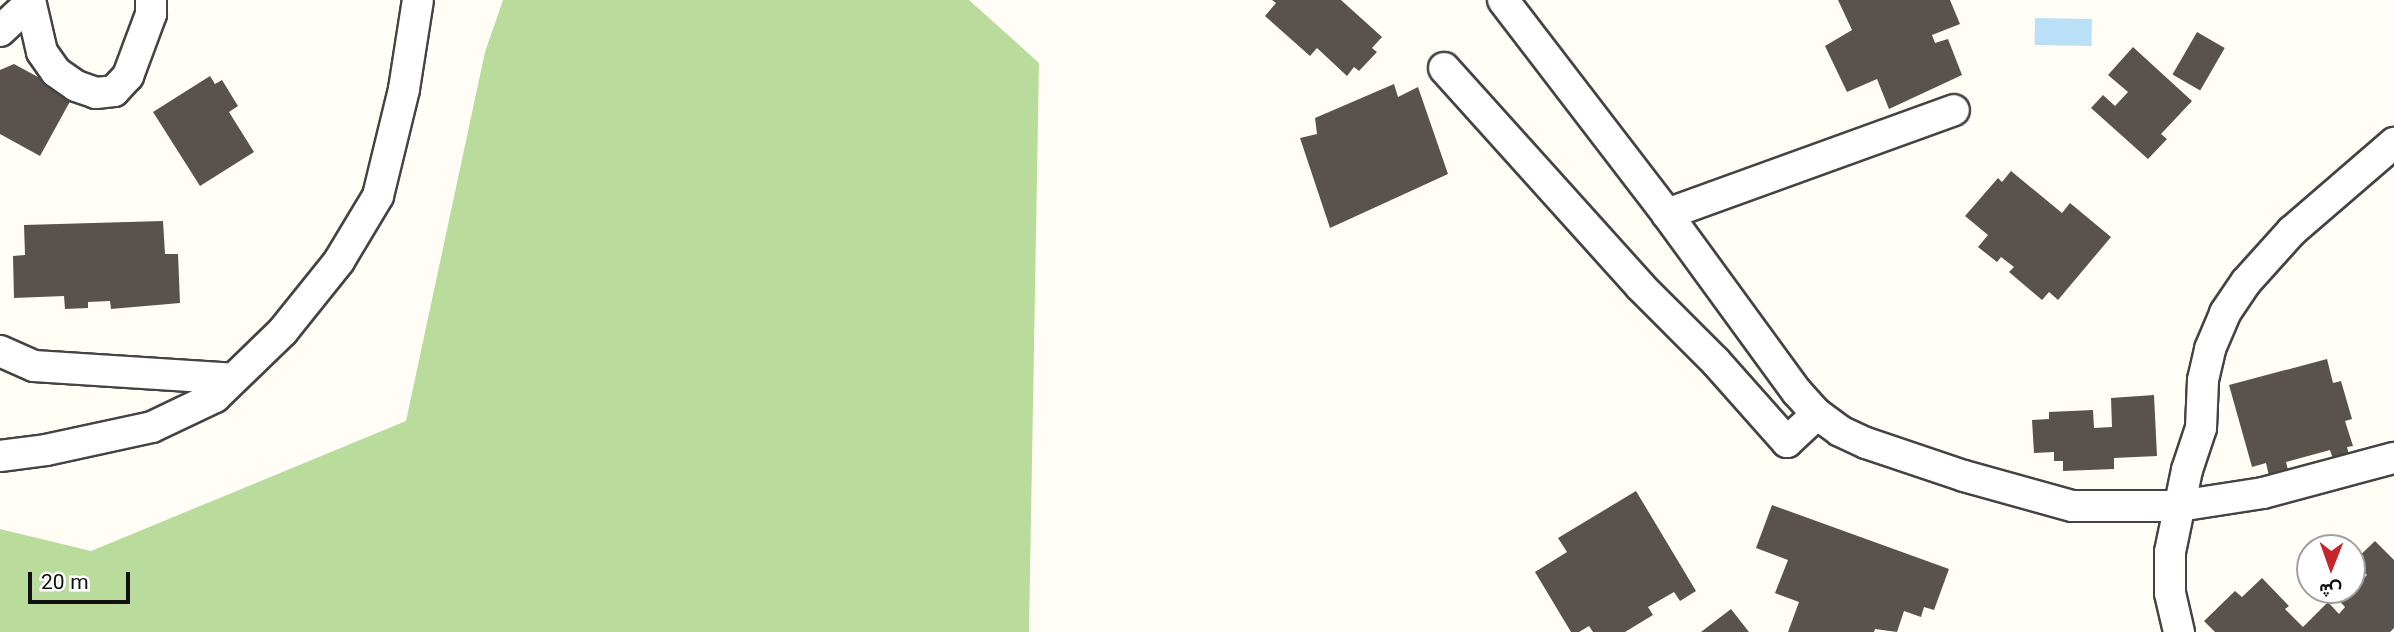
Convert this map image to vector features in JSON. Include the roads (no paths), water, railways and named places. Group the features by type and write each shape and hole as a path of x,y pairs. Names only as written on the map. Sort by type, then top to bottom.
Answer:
{"street":[{"path":"30,2 42,52 56,72 76,86 96,93 114,91 128,76 151,14 151,0"},
{"path":"0,456 46,450 152,427 215,397 283,331 339,261 378,195 404,89 418,0"},
{"path":"1503,0 1667,214 1797,392 1817,414 1840,431 1866,443 1975,480 2072,506 2179,506 2263,493 2394,458"},
{"path":"0,31 30,2"},
{"path":"1444,68 1640,286 1716,362 1787,442 1817,414"},
{"path":"1667,214 1954,110"},
{"path":"2179,632 2170,593 2170,552 2179,506 2201,428 2203,380 2210,349 2225,313 2246,282 2292,231 2394,143"},
{"path":"0,351 34,366 233,379"}],"water":[{"path":"2035,18 2092,19 2092,46 2035,45"}]}
